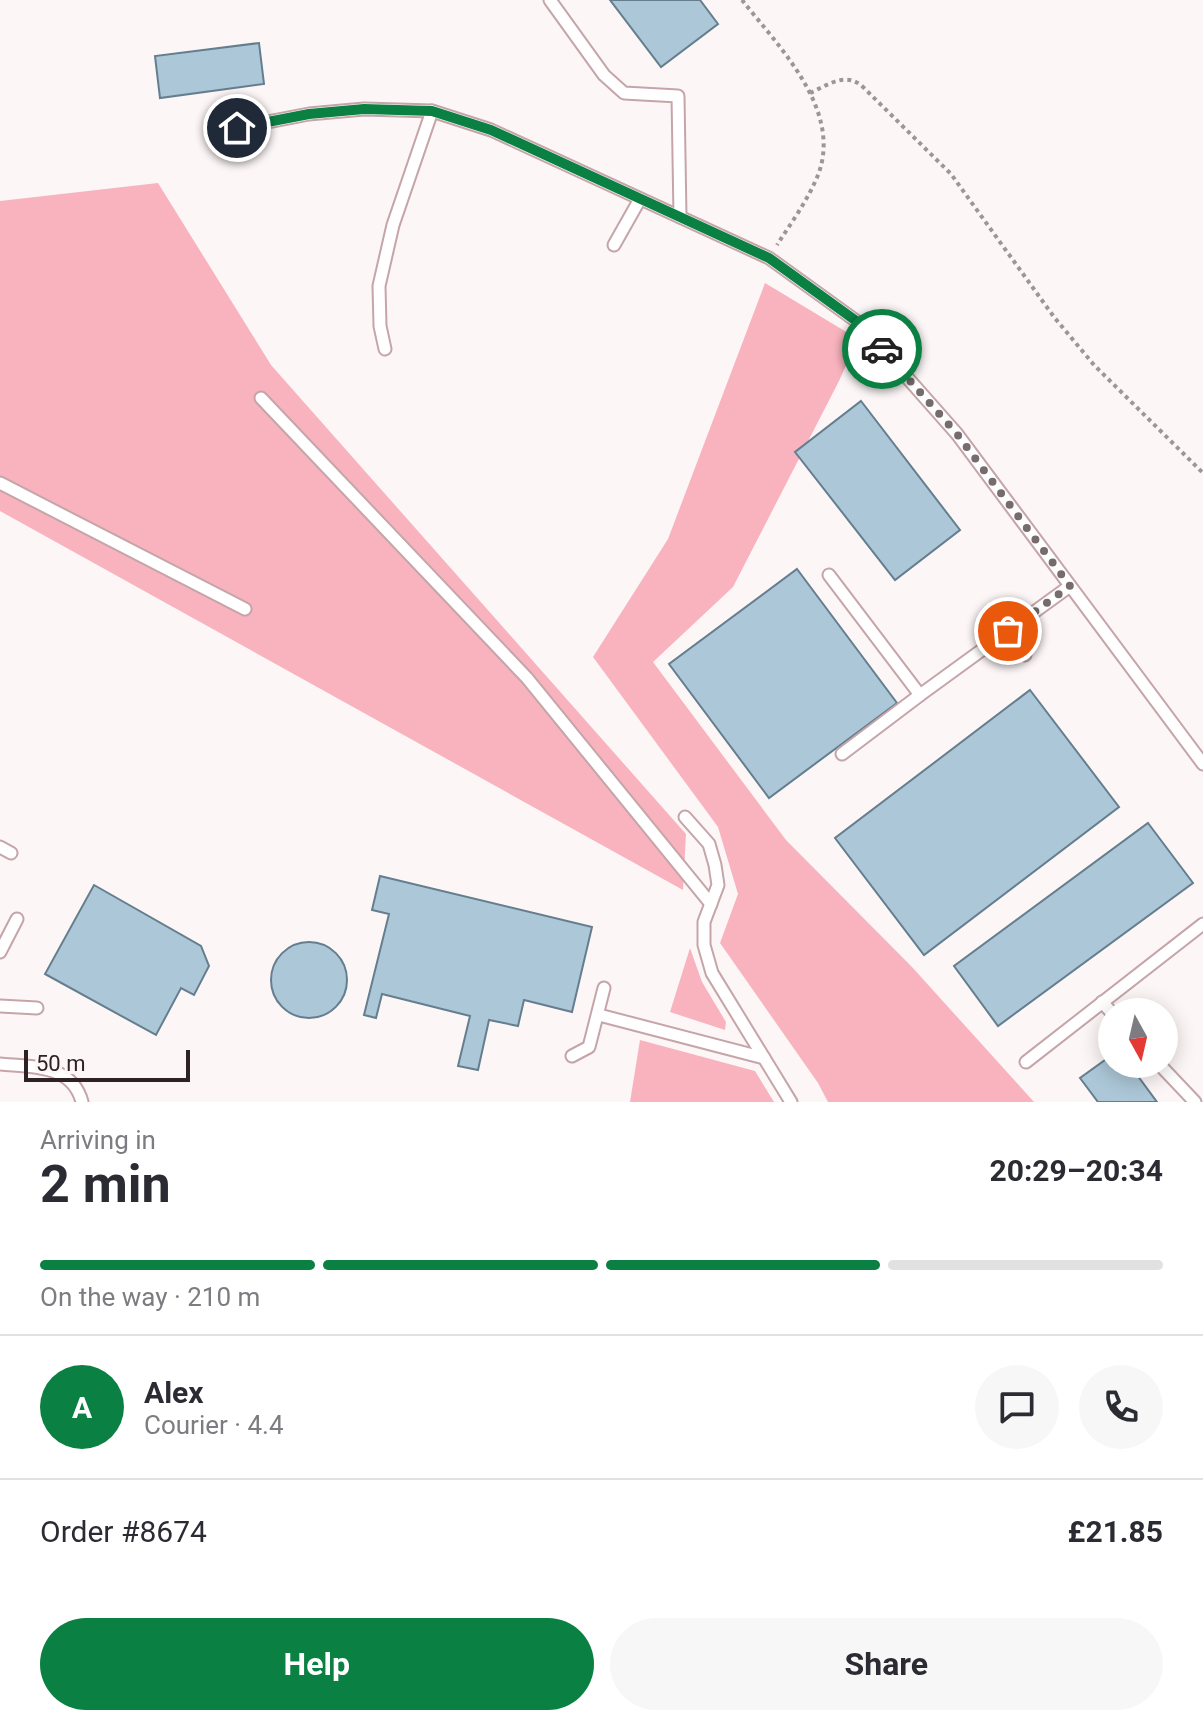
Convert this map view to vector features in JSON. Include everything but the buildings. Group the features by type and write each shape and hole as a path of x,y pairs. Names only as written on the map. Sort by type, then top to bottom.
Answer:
{"lane":[{"path":"550,0 604,75 624,93 678,96 680,217"},
{"path":"237,128 309,114 364,109 432,111 491,130 769,258 859,323 957,434 1203,764"},
{"path":"385,349 380,326 379,286 393,225 432,111"},
{"path":"614,245 640,199"},
{"path":"261,398 527,678 711,904"},
{"path":"0,483 245,609"},
{"path":"829,575 920,695"},
{"path":"842,754 1070,586"},
{"path":"1008,631 1025,655"},
{"path":"685,817 709,844 718,885 704,922 704,945 712,973 791,1102"},
{"path":"0,952 17,919"},
{"path":"1107,998 1203,924"},
{"path":"572,1056 589,1047 604,988"},
{"path":"1026,1062 1098,1005"},
{"path":"0,1006 37,1008"},
{"path":"599,1015 764,1058"},
{"path":"0,1064 43,1067 63,1075 79,1089 82,1102"},
{"path":"1172,1078 1195,1102"}],"path":[{"path":"742,0 786,56 810,93 823,133 823,153 818,174 802,207 769,258"},
{"path":"810,93 844,79 858,82 951,174 1054,317 1094,365 1203,473"}],"shaded area":[{"path":"158,183 271,365 686,834 683,890 0,511 0,201"},
{"path":"765,283 858,339 733,587 653,662 786,840 912,967 1034,1102 828,1102 818,1083 720,943 738,894 718,827 593,657 668,539"},
{"path":"690,948 702,982 726,1022 725,1030 670,1012"},
{"path":"640,1040 755,1071 774,1102 630,1102"}],"way so far":[{"path":"882,349 957,434 1070,586 1008,631"}],"route":[{"path":"237,128 309,114 364,109 432,111 491,130 769,258 859,323 882,349"}]}
